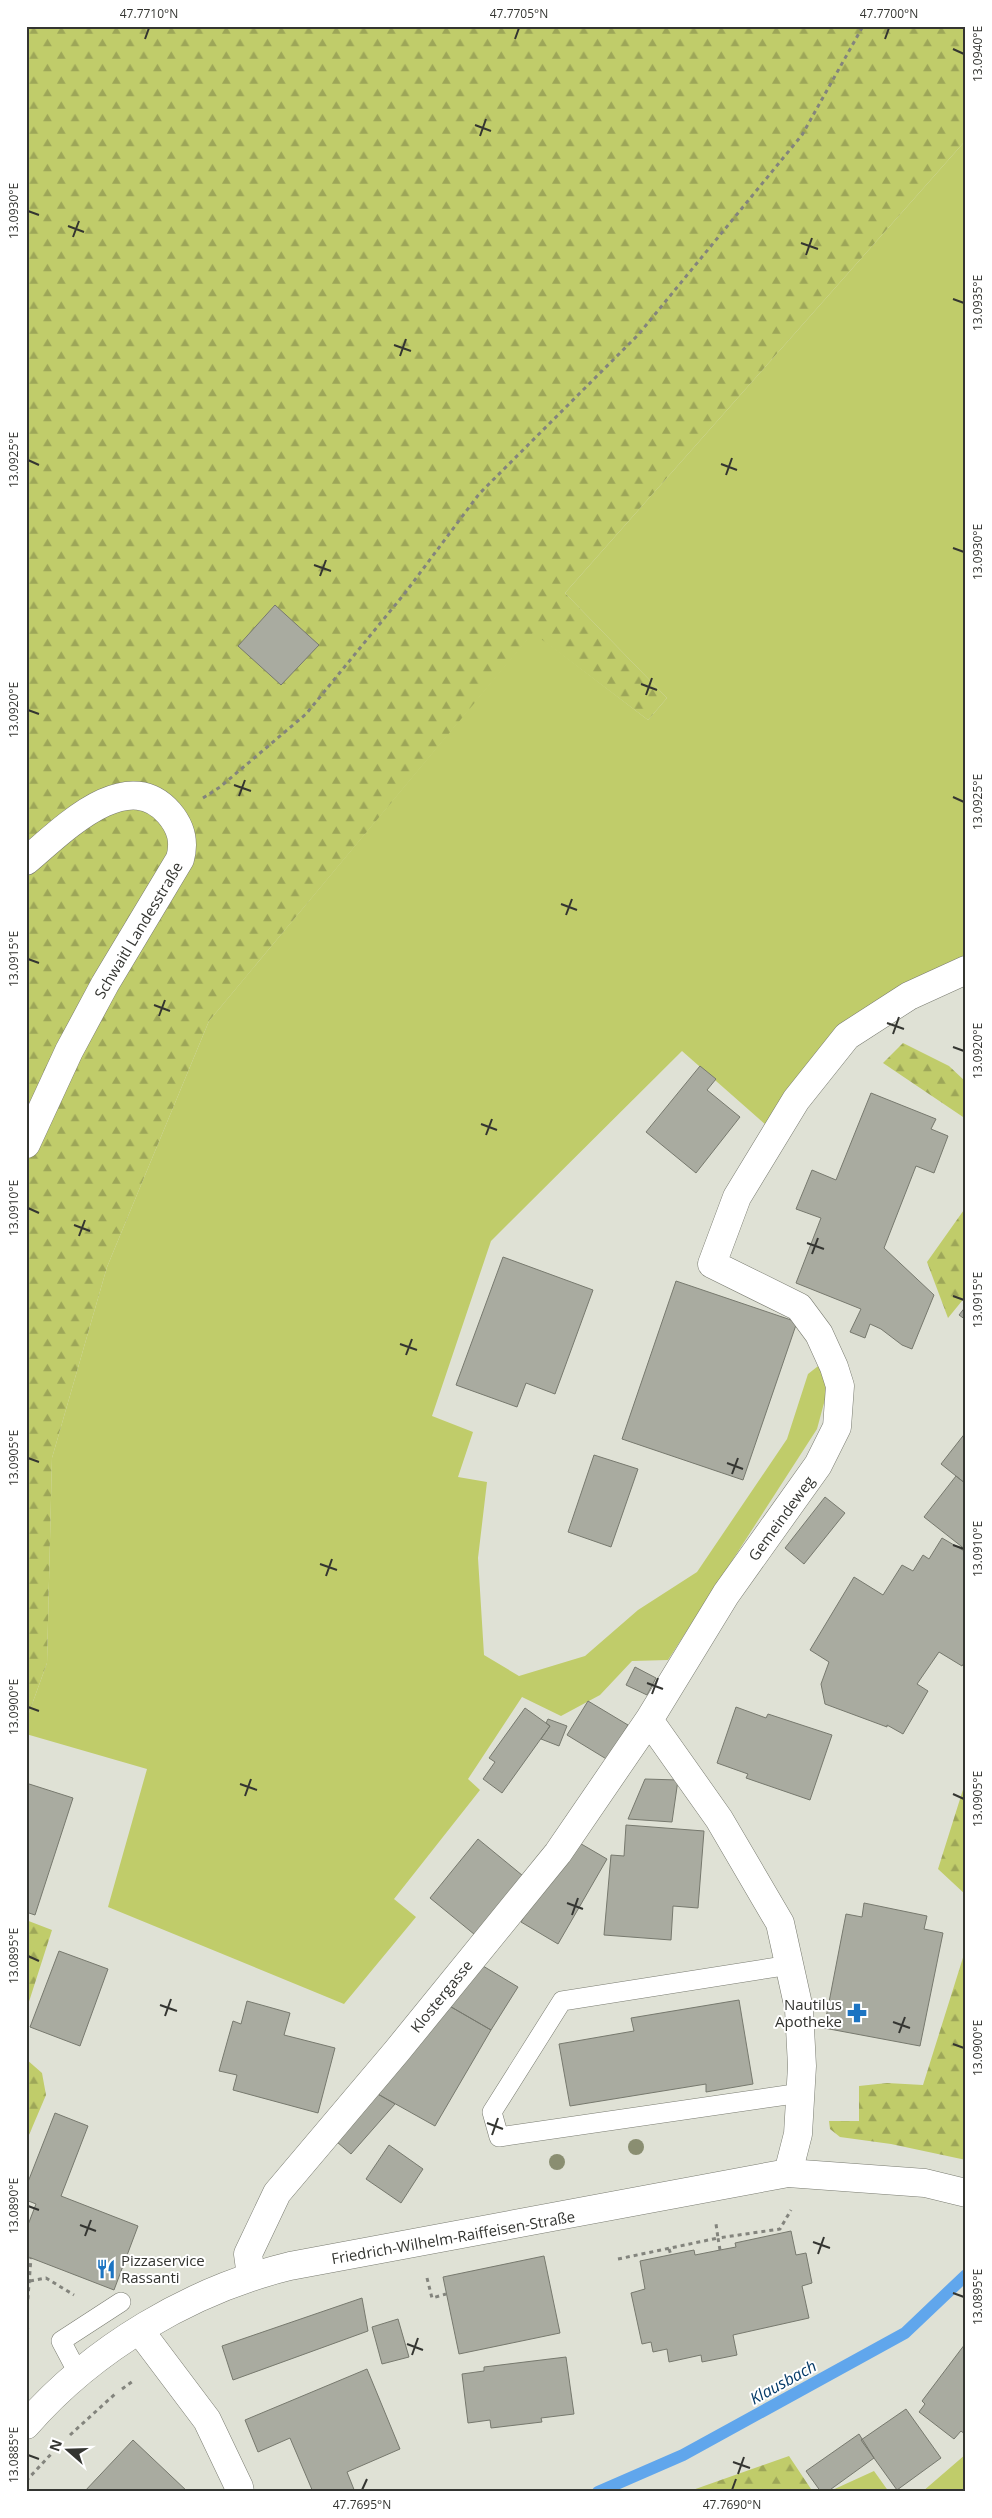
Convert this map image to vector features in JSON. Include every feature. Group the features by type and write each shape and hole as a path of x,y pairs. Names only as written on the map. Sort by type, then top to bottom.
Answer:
{"street":[{"name":"Schwaitl Landesstraße","path":"26,861 83,815 111,799 122,796 144,797 163,806 172,817 182,836 183,847 180,859 105,984 69,1051 26,1144"},
{"name":"Gemeindeweg","path":"649,1720 726,1594 818,1465 837,1427 840,1386 836,1373 819,1334 799,1307 712,1264 737,1197 796,1100 847,1036 908,996 966,970"},
{"path":"649,1720 719,1819 780,1923 799,2009 802,2066 798,2134 788,2174"},
{"name":"Klostergasse","path":"251,2276 248,2254 277,2193 398,2051 558,1853 649,1720"},
{"name":"Friedrich-Wilhelm-Raiffeisen-Straße","path":"26,2425 45,2404 98,2358 140,2331 186,2305 251,2276 290,2266 788,2174 925,2183 966,2194"},
{"path":"140,2331 207,2420 240,2487 240,2492"}],"lane":[{"path":"790,1965 562,2001 492,2112 499,2137 801,2093"},
{"path":"79,2374 61,2342 121,2302"}],"path":[{"path":"172,817 220,788 306,714 405,593 479,494 638,335 802,135 863,26"},
{"path":"618,2259 718,2238 780,2229 795,2204"},
{"path":"716,2222 720,2250"},
{"path":"669,2248 671,2255"},
{"path":"30,2333 26,2324 31,2258"},
{"path":"426,2270 432,2298 446,2294"},
{"path":"30,2281 46,2278 79,2298"},
{"path":"63,2441 115,2394"},
{"path":"26,2481 57,2448"}],"green space":[{"path":"26,26 966,26 966,140 565,593 667,698 648,720 533,633 209,1021 107,1267 52,1458 47,1663 26,1721"},
{"path":"966,140 966,960 853,1016 766,1125 682,1051 491,1241 432,1416 473,1432 458,1477 487,1482 478,1558 484,1655 519,1676 585,1656 638,1610 697,1572 787,1439 808,1374 822,1363 827,1392 817,1429 668,1660 632,1661 600,1695 561,1716 522,1697 468,1779 480,1790 394,1899 416,1917 344,2004 108,1907 147,1769 26,1734 26,1721 47,1663 52,1458 107,1267 209,1021 533,632 648,720 667,698 565,593"},
{"path":"903,1043 949,1066 966,1082 966,1119 883,1063"},
{"path":"966,1207 966,1296 948,1318 927,1262"},
{"path":"966,1780 966,1895 938,1869"},
{"path":"26,1920 52,1930 26,2011"},
{"path":"966,1948 966,2160 891,2144 840,2137 830,2129 829,2121 859,2121 859,2086 887,2083 923,2085"},
{"path":"26,2059 42,2073 46,2095 26,2142"},
{"path":"966,2454 966,2492 922,2492"},
{"path":"789,2456 813,2492 687,2492"},
{"path":"874,2471 889,2492 828,2492"}],"building":[{"path":"275,605 319,645 281,685 238,646"},
{"path":"700,1066 716,1079 707,1090 740,1117 696,1173 646,1132"},
{"path":"871,1093 936,1119 931,1129 948,1136 934,1173 916,1166 884,1248 934,1295 912,1349 902,1345 881,1329 870,1324 865,1338 850,1332 861,1309 796,1283 821,1218 796,1209 812,1170 836,1180"},
{"path":"503,1257 593,1290 555,1394 526,1383 517,1407 456,1385"},
{"path":"676,1281 797,1322 743,1480 622,1439"},
{"path":"966,1306 966,1320 959,1315"},
{"path":"966,1432 966,1484 941,1464"},
{"path":"594,1455 638,1469 611,1547 568,1532"},
{"path":"956,1476 966,1484 966,1550 924,1517"},
{"path":"825,1497 845,1513 804,1564 785,1548"},
{"path":"942,1538 966,1552 966,1660 962,1666 939,1652 917,1684 928,1691 903,1734 887,1725 887,1727 825,1704 821,1684 829,1662 810,1650 854,1577 883,1595 902,1565 913,1571 923,1555 929,1559"},
{"path":"635,1667 656,1678 647,1695 626,1685"},
{"path":"588,1701 628,1725 608,1760 567,1735"},
{"path":"736,1707 766,1718 768,1714 832,1735 810,1800 746,1778 748,1774 717,1763"},
{"path":"525,1708 550,1726 502,1793 483,1779 495,1762 489,1758"},
{"path":"548,1719 567,1726 559,1746 541,1739 550,1726 546,1723"},
{"path":"645,1779 678,1780 672,1822 628,1819"},
{"path":"26,1783 73,1798 35,1915 26,1912"},
{"path":"626,1825 704,1831 698,1908 673,1906 671,1940 604,1935 611,1855 624,1856"},
{"path":"571,1838 607,1859 558,1944 521,1922"},
{"path":"478,1839 528,1880 480,1939 430,1898"},
{"path":"864,1903 927,1916 924,1929 943,1933 920,2046 824,2028 846,1914 862,1917"},
{"path":"59,1951 108,1969 80,2046 30,2027"},
{"path":"473,1960 518,1987 491,2030 446,2004"},
{"path":"739,2000 753,2084 706,2092 706,2084 570,2106 559,2044 634,2031 631,2018"},
{"path":"247,2001 290,2013 284,2035 335,2048 318,2113 233,2090 237,2075 219,2071 233,2021 241,2024"},
{"path":"446,2004 491,2030 435,2126 376,2093"},
{"path":"376,2093 395,2104 351,2154 330,2136"},
{"path":"55,2113 88,2126 61,2196 138,2226 114,2290 26,2256 26,2230 36,2204 26,2200 26,2187"},
{"path":"389,2145 423,2169 401,2203 366,2179"},
{"path":"791,2231 796,2255 806,2253 812,2283 802,2286 809,2318 733,2335 737,2355 702,2362 701,2355 669,2362 667,2349 653,2352 651,2342 642,2344 631,2293 645,2289 640,2261 694,2250 695,2255 736,2247 735,2243"},
{"path":"544,2256 560,2333 459,2354 443,2277"},
{"path":"362,2298 368,2331 233,2380 222,2346"},
{"path":"398,2319 409,2357 382,2364 372,2327"},
{"path":"965,2344 966,2435 961,2431 954,2439 919,2412 925,2404 922,2401"},
{"path":"566,2357 574,2414 541,2418 542,2422 491,2428 490,2420 468,2423 462,2374 484,2371 484,2367"},
{"path":"367,2369 400,2449 347,2472 355,2492 313,2492 290,2438 258,2452 245,2420"},
{"path":"906,2409 941,2458 897,2490 861,2440"},
{"path":"859,2434 874,2458 827,2492 821,2492 806,2471"},
{"path":"133,2440 188,2492 84,2492"}],"waterway":[{"name":"Klausbach","path":"598,2492 683,2455 905,2333 966,2275"}],"place":[{"name":"Nautilus Apotheke","path":"857,2013"},
{"name":"Pizzaservice Rassanti","path":"106,2269"}]}
